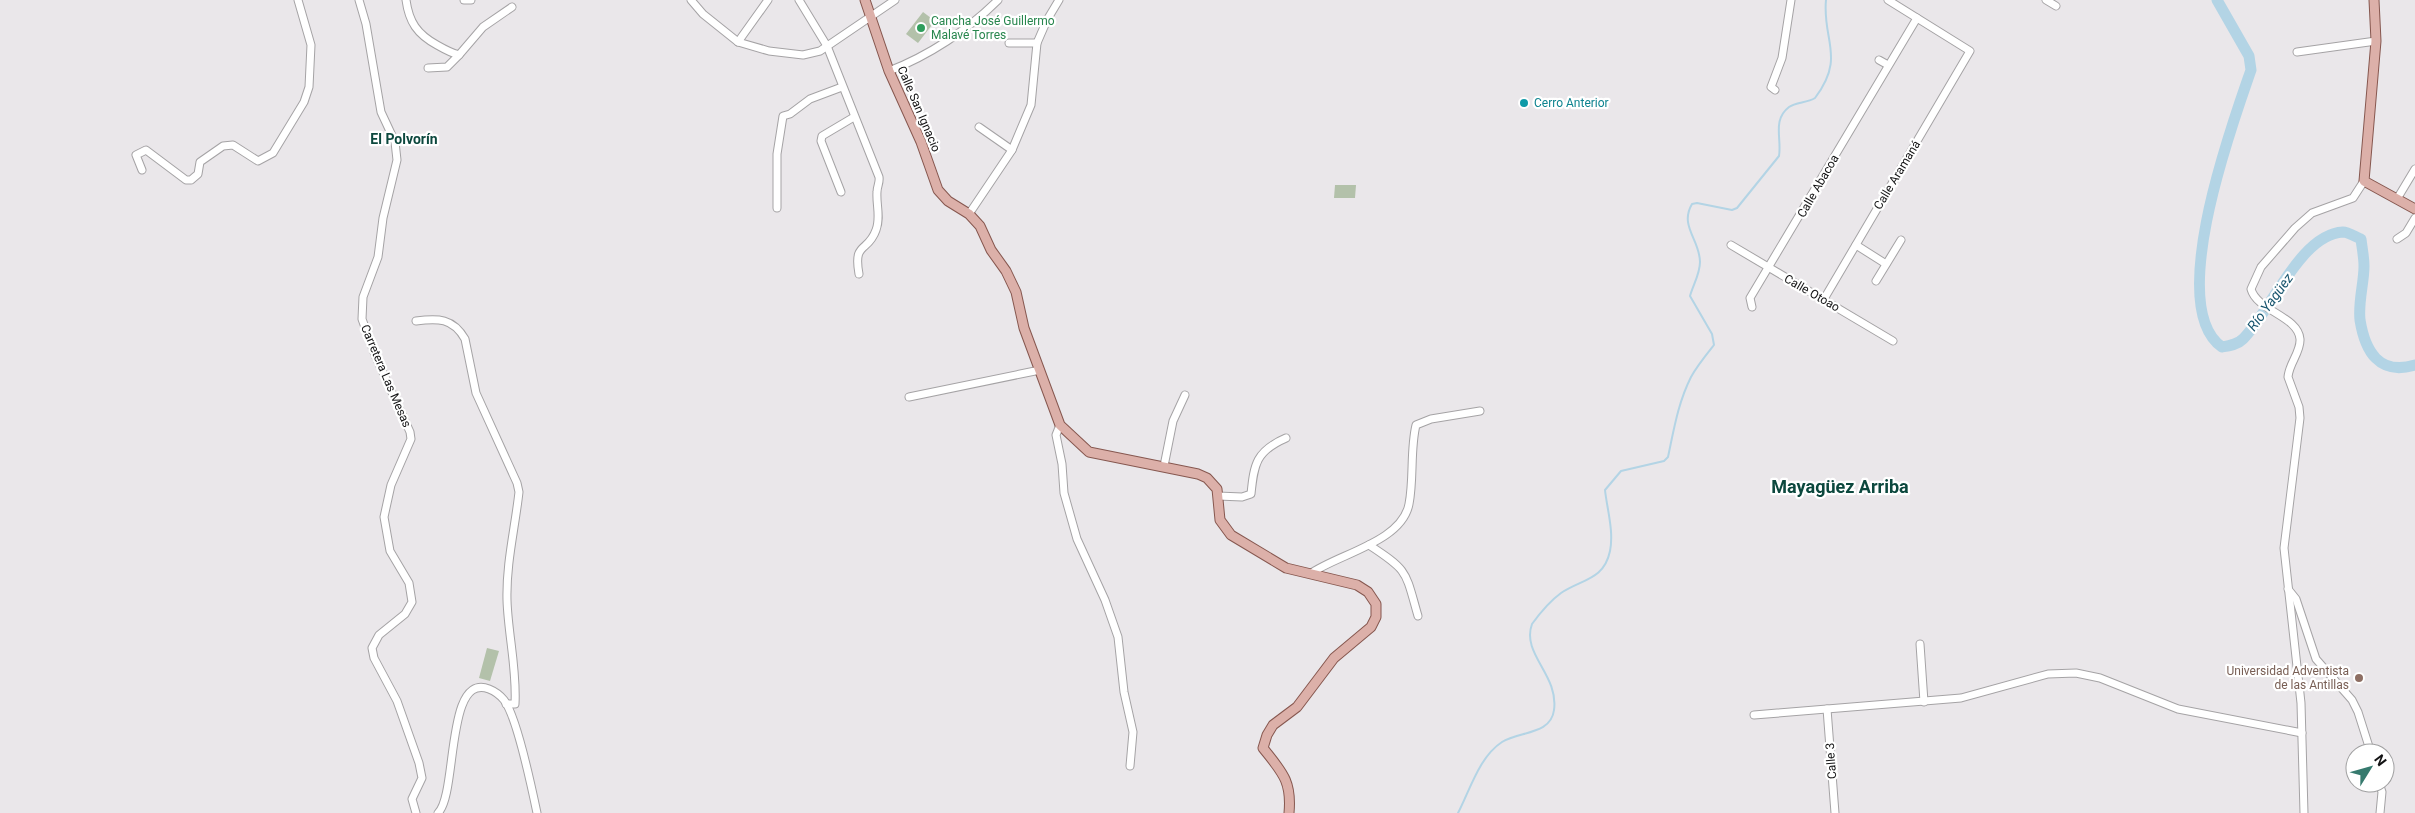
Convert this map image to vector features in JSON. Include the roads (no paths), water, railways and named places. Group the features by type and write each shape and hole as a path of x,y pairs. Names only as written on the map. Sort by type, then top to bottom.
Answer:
{"main road":[{"name":"Calle San Ignacio","path":"865,0 889,71 921,142 938,190 948,201 970,214"},
{"path":"2374,0 2376,41 2364,181 2415,209"},
{"path":"970,214 980,226 991,250 1006,271 1016,292 1024,328 1060,425 1089,452 1111,458 1164,466 1202,476 1217,490 1220,520 1228,533 1279,564 1310,574 1346,581 1361,587 1373,598 1376,604 1376,617 1371,628 1334,658 1297,707 1278,720 1267,735 1263,748 1284,774 1290,798 1289,813"}],"street":[{"path":"142,170 136,155 146,150 186,180 191,180 198,174 200,162 206,155 222,146 233,145 258,161 273,153 304,102 311,79 310,45 298,0"},
{"name":"Carretera Las Mesas","path":"358,0 366,24 381,112 395,142 397,160 383,218 378,257 363,297 362,319 378,362 410,432 411,439 391,484 384,517 388,546 392,558 408,583 412,602 405,614 379,635 372,648 374,658 397,701 419,763 422,778 412,799 416,813"},
{"path":"406,0 412,21 418,33 450,52 459,55"},
{"path":"464,0 471,0"},
{"path":"691,0 703,14 738,42 769,51 803,55 814,54 895,0"},
{"path":"738,42 768,0"},
{"path":"800,0 827,46 880,182 876,191 879,211 876,232 856,258 859,274"},
{"path":"889,71 918,58 973,22 998,0"},
{"path":"970,214 1012,150 1031,106 1037,43 1047,20 1059,0"},
{"path":"1775,90 1771,87 1782,58 1791,0"},
{"path":"1888,0 1917,18"},
{"path":"2046,0 2056,6"},
{"path":"428,68 448,66 493,18 512,7"},
{"name":"Calle Aramaná","path":"1824,299 1970,51 1917,18"},
{"name":"Calle Abacoa","path":"1752,307 1750,298 1770,268 1917,18"},
{"path":"2297,52 2376,41"},
{"path":"1009,43 1037,43"},
{"path":"1879,60 1888,65"},
{"path":"777,208 778,154 783,116 790,114 810,99 842,87"},
{"path":"841,192 821,141 822,136 830,130 854,117"},
{"path":"979,127 1012,150"},
{"path":"2397,199 2415,168"},
{"path":"2304,813 2301,703 2284,548 2300,418 2299,407 2288,376 2300,338 2294,326 2256,300 2251,289 2261,267 2295,228 2312,213 2353,198 2364,181"},
{"path":"2397,240 2406,233 2415,218"},
{"path":"1876,281 1901,240"},
{"name":"Calle Otoao","path":"1731,245 1893,341"},
{"path":"1856,245 1886,264"},
{"path":"416,321 441,319 452,324 461,332 465,339 476,393 517,482 519,492 507,580 510,649 516,692 515,704 506,704"},
{"path":"909,397 1040,370"},
{"path":"1164,466 1173,421 1186,394"},
{"path":"1310,574 1369,545 1396,528 1406,516 1412,490 1416,424 1431,419 1480,411"},
{"path":"1060,425 1056,435 1068,508 1077,539 1105,600 1118,637 1124,692 1133,732 1130,766"},
{"path":"1218,496 1242,497 1251,494 1253,472 1259,458 1267,448 1286,438"},
{"path":"1369,545 1398,564 1406,573 1418,616"},
{"path":"2287,588 2296,599 2316,659 2352,700 2358,712 2367,743"},
{"path":"1920,644 1924,702"},
{"path":"1754,715 1961,698 2048,674 2076,673 2100,678 2178,709 2302,733"},
{"path":"438,813 446,796 459,712 471,689 486,688 498,695 506,704 530,782 537,813"},
{"name":"Calle 3","path":"1827,709 1835,813"},
{"path":"2380,813 2382,793"}],"waterway":[{"path":"1458,813 1481,765 1494,748 1509,738 1541,728 1552,718 1554,697 1551,686 1531,645 1532,624 1545,607 1557,596 1591,578 1603,568 1607,561 1611,543 1611,528 1605,490 1621,471 1664,461 1668,457 1677,416 1691,377 1714,345 1712,334 1690,296 1700,266 1699,254 1688,219 1692,204 1697,203 1732,210 1737,208 1779,156 1779,124 1784,112 1792,105 1815,98 1824,84 1829,71 1831,49 1827,26 1826,0"},
{"name":"Río Yagüez","path":"2217,0 2249,56 2251,70 2218,171 2208,214 2201,256 2200,295 2206,326 2222,347 2241,341 2253,327 2287,276 2313,246 2327,236 2345,232 2361,239 2364,266 2360,320 2370,351 2383,364 2392,367 2415,365"}],"place":[{"name":"Cancha José Guillermo Malavé Torres","path":"921,28"},
{"name":"Cerro Anterior","path":"1524,103"},
{"name":"Universidad Adventista de las Antillas","path":"2359,678"}],"district":[{"name":"El Polvorín","path":"404,139"},
{"name":"Mayagüez Arriba","path":"1840,486"}]}
